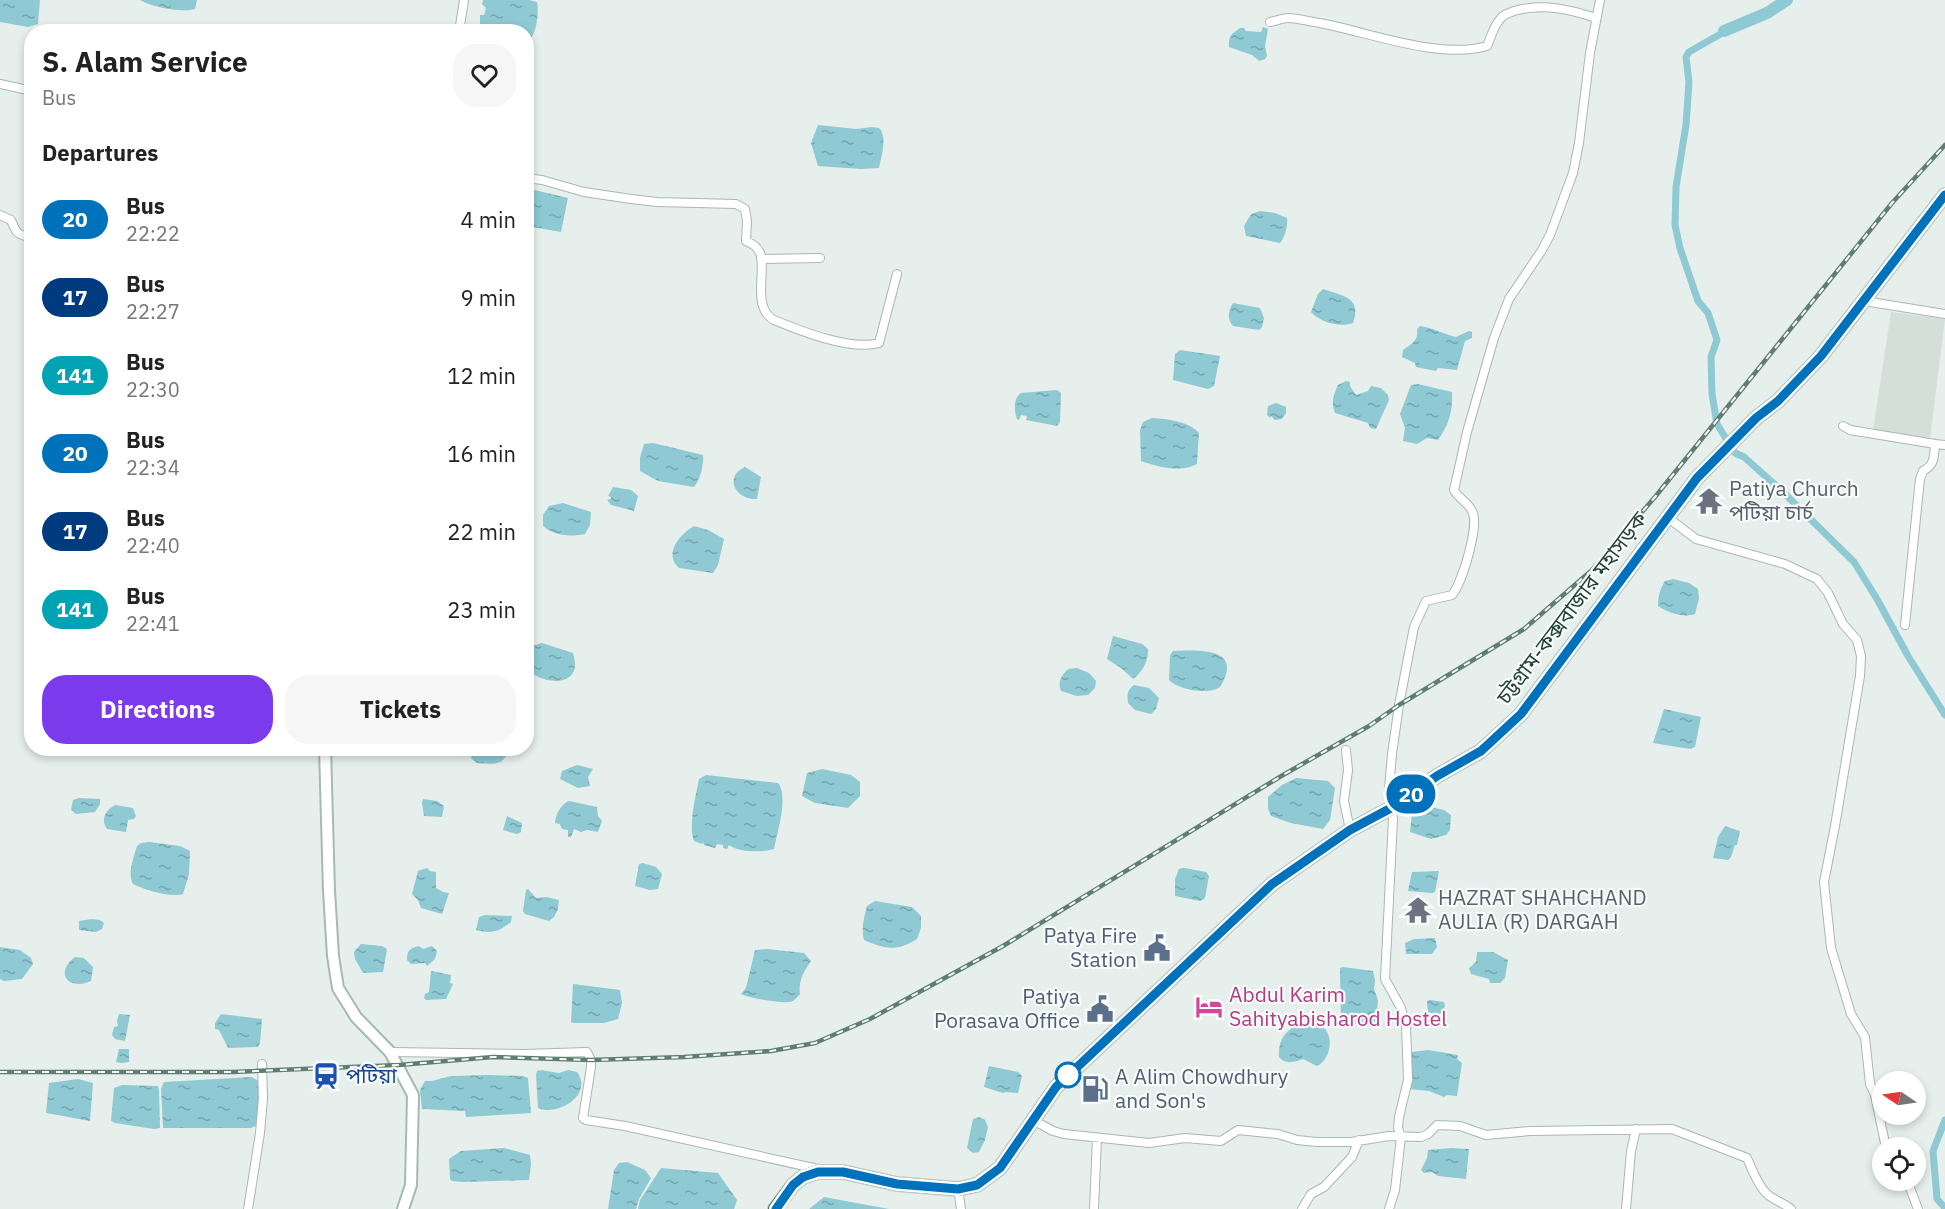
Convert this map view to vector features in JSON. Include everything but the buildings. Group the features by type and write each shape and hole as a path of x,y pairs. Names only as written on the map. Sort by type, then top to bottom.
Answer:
{"highway":[{"name":"চট্টগ্রাম-কক্সবাজার মহাসড়ক","path":"776,1209 789,1190 803,1177 829,1172 843,1172 897,1184 958,1189 977,1185 1000,1168 1056,1087 1272,884 1350,830 1391,808 1437,776 1481,751 1521,714 1667,517 1710,464 1756,418 1778,401 1821,356 1945,195"}],"street":[{"path":"460,24 464,0"},
{"path":"1389,1209 1395,1190 1401,1137 1398,1128 1399,1117 1408,1080 1406,1026 1401,1008 1385,979 1393,819 1389,788 1399,705 1414,627 1426,601 1449,597 1455,592 1467,559 1474,516 1472,510 1454,490 1467,432 1494,338 1509,299 1546,242 1574,173 1590,53 1600,0"},
{"path":"1270,22 1288,18 1335,26 1393,41 1437,48 1466,49 1487,46 1493,28 1503,15 1526,8 1548,7 1571,10 1596,18"},
{"path":"0,84 24,89"},
{"path":"534,179 584,192 639,200 736,204 745,209 746,242 754,245 761,254 760,291 770,319 813,335 847,342 879,343 897,274"},
{"path":"0,216 11,220 16,232 24,236"},
{"path":"761,259 820,258"},
{"path":"1864,301 1945,314"},
{"path":"1843,426 1850,430 1945,445"},
{"path":"1905,625 1920,479 1923,471 1929,468 1934,460 1935,444"},
{"path":"1667,517 1696,540 1785,564 1817,579 1828,593 1843,624 1857,640 1861,656 1860,676 1824,882 1831,948 1851,1014 1865,1036 1870,1084 1875,1095 1884,1137"},
{"path":"1346,750 1348,770 1344,801 1350,830"},
{"path":"325,756 329,891 333,956 339,988 356,1017 390,1052 413,1095 411,1185 404,1209"},
{"path":"390,1052 524,1054 586,1052 591,1060 583,1118 586,1120 648,1131 829,1172"},
{"path":"248,1209 260,1133 263,1098 262,1064"},
{"path":"1033,1120 1053,1131 1149,1143 1185,1138 1221,1141 1238,1130 1278,1134 1298,1140 1317,1142 1389,1136 1421,1137 1437,1125 1460,1126 1486,1135 1530,1131 1672,1129 1747,1158 1756,1178 1767,1194 1791,1209"},
{"path":"1626,1209 1631,1151 1636,1129"},
{"path":"1094,1209 1097,1138"},
{"path":"1302,1209 1311,1194 1324,1187 1352,1157 1359,1140"},
{"path":"958,1189 961,1209"},
{"path":"1911,1191 1918,1209"}],"shaded area":[{"path":"1891,312 1945,319 1930,439 1873,430"}],"water":[{"path":"0,0 40,0 38,24 24,24 24,26 0,22"},
{"path":"140,0 197,0 195,9 175,10"},
{"path":"483,0 537,2 537,21 534,32 534,24 480,24 480,15 484,15 486,8 482,4"},
{"path":"1263,27 1268,29 1265,59 1259,61 1252,55 1229,47 1230,37 1240,28 1246,31 1261,32"},
{"path":"818,125 856,129 879,128 883,141 879,168 818,166 811,143"},
{"path":"534,190 568,198 561,232 534,227"},
{"path":"1260,211 1275,213 1287,218 1286,231 1280,243 1246,236 1244,226 1251,214"},
{"path":"1323,289 1344,296 1353,303 1355,314 1353,323 1342,325 1330,323 1319,319 1311,312 1318,294"},
{"path":"1233,303 1260,308 1264,318 1262,327 1259,330 1233,326 1229,315"},
{"path":"1420,326 1456,337 1469,331 1472,332 1472,338 1465,341 1457,370 1438,368 1436,371 1416,367 1415,363 1402,357 1403,350 1416,339 1417,329"},
{"path":"1180,350 1220,356 1214,386 1208,389 1173,380 1175,354"},
{"path":"1346,381 1350,382 1356,395 1368,391 1371,386 1381,388 1388,395 1389,400 1376,429 1370,428 1368,423 1335,413 1333,402 1335,392 1338,385"},
{"path":"1418,384 1452,392 1452,399 1450,417 1438,440 1427,438 1417,444 1403,441 1405,428 1400,414 1411,385"},
{"path":"1057,390 1061,393 1060,422 1057,426 1026,420 1027,416 1021,415 1019,420 1017,419 1015,405 1021,393"},
{"path":"1276,403 1286,407 1286,413 1282,419 1275,420 1267,415 1268,406"},
{"path":"1152,418 1184,423 1199,433 1197,464 1177,469 1141,461 1140,430 1143,422"},
{"path":"653,443 703,455 701,472 694,487 658,481 640,471 640,458 644,444"},
{"path":"745,467 761,477 757,499 743,496 735,487 735,476"},
{"path":"613,487 631,490 638,496 634,511 611,505 607,500 611,499 608,496"},
{"path":"563,503 591,512 590,525 585,534 563,535 543,526 543,515 549,506"},
{"path":"694,526 708,530 724,539 718,565 713,573 679,568 674,563 675,545"},
{"path":"1673,579 1689,583 1698,589 1699,598 1695,614 1676,614 1658,606 1663,584"},
{"path":"1113,636 1142,644 1148,649 1144,666 1133,679 1107,659"},
{"path":"542,643 573,653 575,666 572,675 556,681 547,680 534,674 534,646"},
{"path":"1173,651 1205,651 1223,658 1227,664 1226,674 1220,687 1201,691 1173,684 1169,680 1170,655"},
{"path":"1077,668 1089,673 1096,681 1095,688 1088,695 1077,696 1061,691 1060,682 1064,674 1068,669"},
{"path":"1134,685 1149,688 1159,698 1156,709 1151,714 1135,710 1128,703 1128,693"},
{"path":"1664,709 1701,717 1695,747 1690,749 1653,743"},
{"path":"471,756 506,756 497,763 488,764 477,763"},
{"path":"577,765 593,769 588,777 590,786 578,788 560,779 562,771"},
{"path":"822,769 851,775 860,782 860,796 848,808 815,803 802,796 807,773"},
{"path":"706,775 778,783 781,789 782,805 774,849 750,851 729,845 727,849 717,844 715,848 704,845 703,842 702,844 694,841 692,819 699,779"},
{"path":"1296,778 1328,781 1335,788 1330,820 1323,829 1291,823 1271,816 1268,809 1268,797 1282,785"},
{"path":"100,799 100,804 95,812 76,814 71,810 73,800"},
{"path":"423,799 437,801 444,806 442,817 424,816"},
{"path":"569,801 597,807 598,816 602,821 598,832 587,830 581,832 574,829 571,837 568,837 568,830 562,829 560,824 555,823 559,810"},
{"path":"115,805 133,808 136,816 128,820 126,832 107,829 105,825 105,815"},
{"path":"1427,806 1444,810 1451,815 1450,830 1446,835 1431,839 1410,832 1412,813"},
{"path":"507,816 522,823 521,832 517,834 503,830"},
{"path":"1725,826 1740,831 1737,845 1728,860 1713,858 1718,837"},
{"path":"149,842 180,846 190,851 189,874 183,894 165,894 133,884 131,870 137,846"},
{"path":"639,864 656,867 662,874 658,889 650,890 635,886"},
{"path":"427,868 436,872 436,888 449,893 442,914 421,908 418,900 412,894 418,871"},
{"path":"1179,869 1206,872 1209,876 1205,898 1200,901 1175,896 1175,879"},
{"path":"1439,871 1435,892 1408,891 1412,872"},
{"path":"528,889 536,898 546,897 559,900 558,909 549,921 525,914 523,911"},
{"path":"875,901 912,907 921,916 921,928 917,939 903,946 891,948 864,940 863,927 867,906"},
{"path":"485,915 512,916 511,922 498,930 486,932 476,930 479,917"},
{"path":"92,919 104,923 102,929 96,932 79,930 79,921"},
{"path":"1435,938 1437,947 1432,954 1406,954 1405,943 1414,939"},
{"path":"361,944 382,946 387,949 383,972 363,973 355,959 354,952"},
{"path":"419,946 423,949 432,946 437,951 435,959 427,966 425,963 411,964 407,960 410,950"},
{"path":"0,947 20,950 31,958 33,964 22,979 4,981 0,979"},
{"path":"755,950 804,953 811,961 802,976 800,994 793,1001 767,1001 741,994 746,988"},
{"path":"1477,952 1493,952 1508,960 1505,978 1500,983 1490,983 1489,979 1471,974 1469,968 1476,962"},
{"path":"75,957 84,958 93,967 91,981 77,984 67,979 65,969"},
{"path":"1340,968 1373,971 1374,989 1378,1000 1376,1024 1369,1026 1341,1021"},
{"path":"431,971 451,975 450,983 453,984 446,999 426,1000 424,998 429,992"},
{"path":"573,984 620,990 622,1003 618,1019 604,1023 571,1022"},
{"path":"1427,1001 1444,1002 1442,1013 1438,1015 1428,1012"},
{"path":"119,1014 130,1015 125,1041 115,1039 112,1035 114,1027 118,1026"},
{"path":"221,1014 262,1019 258,1047 228,1048 219,1030 215,1029 215,1023"},
{"path":"1299,1023 1319,1025 1328,1034 1330,1046 1326,1058 1317,1066 1303,1059 1287,1062 1279,1057 1283,1037"},
{"path":"119,1049 129,1049 129,1062 116,1062"},
{"path":"1428,1050 1458,1055 1457,1059 1462,1063 1457,1096 1444,1097 1429,1091 1409,1089 1410,1054"},
{"path":"989,1066 1018,1072 1022,1076 1018,1093 1003,1093 984,1087"},
{"path":"568,1070 577,1072 581,1081 581,1089 577,1096 563,1107 546,1110 538,1108 536,1075 537,1071 559,1073"},
{"path":"488,1075 528,1078 531,1113 466,1117 465,1111 422,1109 420,1090 425,1081 451,1076"},
{"path":"252,1077 258,1081 260,1099 258,1125 251,1128 163,1128 161,1089 164,1082"},
{"path":"78,1079 93,1083 90,1121 46,1113 49,1083"},
{"path":"122,1085 158,1086 160,1128 154,1129 111,1121 114,1088"},
{"path":"979,1117 985,1120 988,1127 979,1152 973,1153 967,1148 973,1119"},
{"path":"504,1148 530,1155 529,1180 462,1182 450,1179 449,1159 461,1151"},
{"path":"1469,1149 1466,1179 1438,1176 1432,1172 1424,1173 1421,1170 1428,1150"},
{"path":"627,1162 645,1170 651,1178 636,1209 608,1209 614,1170 619,1163"},
{"path":"661,1168 718,1173 737,1200 734,1209 638,1209 640,1200"},
{"path":"824,1197 889,1209 809,1209"}],"waterway":[{"path":"1724,31 1767,13 1787,0"},
{"path":"1724,32 1689,52 1686,57 1689,82 1686,125 1676,187 1675,225 1680,248 1698,301 1708,313 1717,340 1711,357 1712,394 1717,424 1735,453 1744,457 1783,492 1854,562 1945,715"},
{"path":"1945,1120 1933,1151 1937,1199 1945,1208"}],"railway":[{"path":"0,1072 233,1072 399,1065 493,1057 591,1060 684,1057 771,1051 815,1043 870,1019 1003,946 1283,775 1369,726 1399,705 1524,629 1592,570 1655,497 1892,203 1945,145"}],"bus line":[{"name":"20","path":"776,1209 793,1185 803,1177 818,1172 843,1172 897,1184 944,1189 977,1185 1000,1168 1056,1087 1272,884 1350,830 1391,808 1459,762 1481,751 1521,714 1697,478 1756,418 1778,401 1821,356 1945,195"}],"place":[{"name":"Patiya Church পটিয়া চার্চ","path":"1709,501"},
{"name":"HAZRAT SHAHCHAND AULIA (R) DARGAH","path":"1418,910"},
{"name":"Patya Fire Station","path":"1157,948"},
{"name":"Abdul Karim Sahityabisharod Hostel","path":"1209,1007"},
{"name":"Patiya Porasava Office","path":"1100,1009"},
{"name":"পটিয়া","path":"326,1076"},
{"name":"A Alim Chowdhury and Son's","path":"1095,1089"}]}
